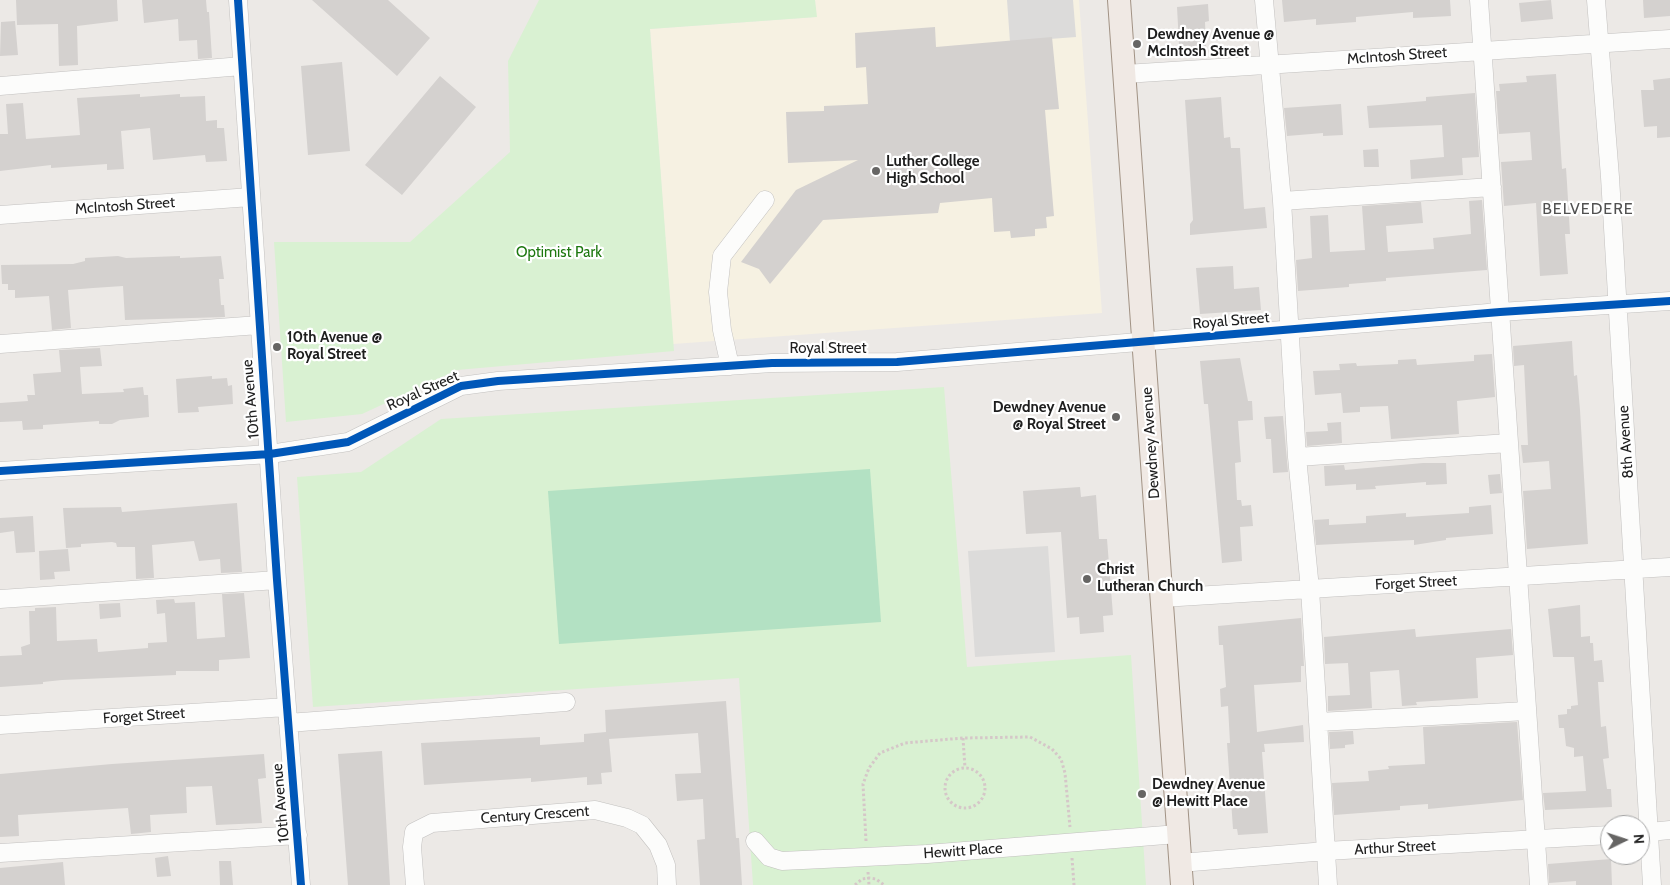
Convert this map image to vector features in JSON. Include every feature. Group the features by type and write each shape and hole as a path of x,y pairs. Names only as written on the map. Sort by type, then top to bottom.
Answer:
{"main road":[{"name":"Dewdney Avenue","path":"1120,0 1181,874"}],"street":[{"name":"10th Avenue","path":"238,0 277,580 301,885"},
{"path":"1264,0 1282,201 1297,457 1310,589 1328,885"},
{"path":"1478,0 1484,51 1508,443 1539,885"},
{"name":"8th Avenue","path":"1596,0 1610,176 1634,570 1643,815"},
{"name":"McIntosh Street","path":"1125,74 1670,38"},
{"path":"0,86 242,66"},
{"path":"1282,201 1492,187"},
{"name":"McIntosh Street","path":"0,215 250,197"},
{"path":"730,366 722,330 718,292 722,256 765,200"},
{"name":"Royal Street","path":"0,471 270,454 348,442 461,386 498,381 772,363 896,362 1500,312 1670,301"},
{"path":"0,344 259,326"},
{"path":"1297,457 1508,443"},
{"name":"Forget Street","path":"1162,598 1670,567"},
{"path":"0,599 277,580"},
{"name":"Forget Street","path":"0,725 288,715 566,702"},
{"path":"1318,722 1527,711"},
{"name":"Century Crescent","path":"415,885 412,847 414,832 432,823 595,810 627,818 642,825 658,845 666,865 667,885"},
{"path":"1650,832 1670,830"},
{"name":"Hewitt Place","path":"755,841 769,857 782,861 1071,843 1178,834"},
{"path":"0,853 298,835"},
{"name":"Arthur Street","path":"1181,874 1326,852 1600,836"},
{"name":"8th Avenue","path":"1649,865 1652,885"}],"path":[{"path":"869,885 864,784 870,768 880,753 904,743 963,738 1030,737 1052,749 1061,760 1065,773 1074,885"},
{"path":"963,738 965,768"},
{"path":"965,768 975,770 981,775 986,786 985,793 979,804 966,809 952,804 945,791 948,777 953,771 965,768"},
{"path":"855,885 862,879 869,878 876,878 884,885"}],"shaded area":[{"name":"Luther College High School","path":"815,0 1079,0 1102,313 673,344 650,29 816,17"},
{"path":"1007,0 1073,0 1076,37 1010,42"},
{"path":"1048,546 1055,652 975,657 968,551"}],"green space":[{"name":"Optimist Park","path":"539,0 815,0 817,17 650,29 674,351 457,370 362,414 286,422 274,242 410,242 510,152 508,61"},
{"path":"944,387 967,667 1131,655 1146,885 753,885 739,678 313,707 297,477 361,472 441,419"},
{"path":"870,469 881,622 559,644 548,491"}],"building":[{"path":"16,0 117,0 118,21 77,26 78,65 59,66 58,24 17,25"},
{"path":"142,0 206,0 207,12 209,12 212,58 198,59 197,40 179,41 178,19 144,23"},
{"path":"312,0 388,0 430,38 397,76"},
{"path":"1282,0 1450,0 1451,16 1413,18 1413,12 1356,17 1356,22 1316,25 1316,19 1284,22"},
{"path":"1551,0 1553,19 1521,22 1519,3"},
{"path":"1643,0 1670,0 1670,16 1644,18"},
{"path":"1208,4 1209,21 1205,22 1206,46 1181,47 1181,44 1179,44 1177,7"},
{"path":"15,21 18,55 0,56 1,22"},
{"name":"Luther College High School","path":"935,27 936,47 1052,37 1059,109 1045,110 1054,216 1046,217 1047,228 1035,229 1035,236 1011,238 1010,231 994,232 992,198 940,203 938,213 823,220 770,284 759,269 741,262 796,190 858,160 788,163 786,112 824,111 824,106 868,104 866,67 856,68 855,33"},
{"path":"342,62 350,151 308,155 301,66"},
{"path":"1556,74 1562,169 1566,168 1567,183 1570,234 1565,234 1568,274 1540,276 1536,203 1504,206 1501,162 1532,160 1530,132 1499,134 1496,91 1500,91 1499,84 1527,82 1526,76"},
{"path":"440,76 476,107 402,195 365,165"},
{"path":"1670,78 1670,137 1657,138 1657,126 1644,127 1641,90 1654,90 1653,80"},
{"path":"1475,93 1479,157 1462,158 1463,175 1411,179 1410,160 1444,157 1442,125 1369,128 1367,106 1426,101 1426,97"},
{"path":"140,94 140,97 180,94 180,97 205,96 206,121 217,120 217,128 224,128 227,161 206,162 205,155 153,160 150,128 121,131 124,169 107,170 107,164 51,168 51,165 0,171 0,134 8,134 6,104 23,103 26,139 80,135 77,98"},
{"path":"1221,97 1224,138 1230,137 1231,148 1240,148 1244,209 1265,207 1267,228 1190,235 1190,224 1193,220 1185,100"},
{"path":"1341,104 1343,135 1323,136 1323,133 1287,136 1284,108"},
{"path":"1378,149 1379,167 1364,167 1363,150"},
{"path":"1482,200 1487,270 1386,278 1386,281 1349,284 1349,287 1298,291 1296,260 1312,258 1310,216 1328,215 1330,252 1365,250 1362,206 1421,202 1423,223 1386,226 1388,252 1434,249 1433,238 1471,234 1469,201"},
{"path":"118,256 126,258 180,256 180,258 221,256 224,279 219,279 221,305 224,305 225,317 125,320 123,286 93,288 68,290 71,328 52,330 49,296 15,298 15,290 8,290 8,284 2,284 1,265 73,264 85,261 85,258"},
{"path":"1233,266 1234,289 1259,287 1261,310 1200,314 1196,268"},
{"path":"1572,341 1574,376 1577,375 1580,410 1588,544 1527,549 1523,491 1551,489 1549,461 1523,463 1521,445 1528,445 1524,365 1514,366 1513,346"},
{"path":"100,348 102,366 80,367 82,394 124,392 123,389 143,387 144,395 148,395 149,417 120,420 112,424 99,424 99,421 43,425 43,429 23,430 22,421 0,422 0,403 28,401 27,395 35,395 33,374 61,372 59,350"},
{"path":"1492,354 1495,397 1457,401 1459,434 1391,439 1388,406 1360,407 1360,412 1343,413 1341,393 1315,395 1313,371 1340,370 1339,364 1356,363 1357,366 1398,364 1398,360 1416,359 1417,365 1474,361 1474,355"},
{"path":"1240,358 1248,401 1252,401 1253,420 1238,421 1241,462 1235,463 1237,500 1241,500 1242,506 1251,505 1253,526 1240,527 1242,561 1222,563 1208,404 1204,404 1200,361"},
{"path":"212,376 212,379 227,378 228,386 232,385 233,404 198,407 199,412 178,413 176,379"},
{"path":"1283,416 1288,472 1273,473 1271,439 1266,439 1264,417"},
{"path":"1341,422 1342,443 1307,446 1306,432 1328,431 1327,423"},
{"path":"1423,463 1446,463 1447,484 1426,485 1426,482 1375,486 1376,489 1356,490 1356,484 1325,486 1324,466 1344,465 1345,470"},
{"path":"1500,474 1502,493 1490,494 1488,475"},
{"name":"Christ Lutheran Church","path":"1080,487 1081,497 1096,495 1099,539 1107,539 1113,615 1103,616 1104,632 1080,634 1079,617 1067,618 1061,532 1026,534 1023,491"},
{"path":"237,503 242,572 221,573 220,559 199,561 194,541 152,545 154,578 136,579 135,547 117,547 116,543 112,542 81,544 81,547 66,548 63,508 121,507 122,512"},
{"path":"1491,505 1493,534 1446,538 1446,540 1414,545 1414,540 1316,545 1314,520 1329,519 1329,525 1366,523 1366,516 1406,513 1406,517 1469,513 1469,507"},
{"path":"33,516 35,552 16,553 14,531 0,533 0,518"},
{"path":"68,549 70,571 54,572 55,579 40,580 39,551"},
{"path":"244,593 250,658 219,660 219,671 176,671 176,675 62,680 43,682 43,684 0,687 0,656 22,655 21,647 30,644 29,611 35,611 35,608 56,607 57,641 97,639 98,652 148,648 148,643 167,642 165,613 157,614 156,600 174,599 175,603 195,602 197,639 225,637 222,594"},
{"path":"120,603 121,617 100,619 99,604"},
{"path":"1580,605 1581,637 1590,636 1590,643 1593,643 1594,661 1602,660 1604,682 1598,682 1601,727 1606,726 1609,758 1603,759 1607,789 1611,789 1612,807 1545,810 1543,793 1586,791 1583,756 1574,757 1574,748 1566,746 1564,728 1559,728 1558,715 1567,714 1567,709 1578,705 1574,657 1553,657 1548,609"},
{"path":"1301,618 1304,666 1301,666 1301,682 1254,685 1257,732 1303,725 1304,742 1264,744 1265,752 1262,752 1268,833 1238,835 1237,829 1233,829 1227,743 1230,743 1228,706 1221,707 1220,689 1226,687 1223,645 1219,645 1218,626"},
{"path":"1415,629 1416,637 1511,629 1513,655 1476,658 1478,698 1416,702 1417,705 1402,706 1399,670 1370,672 1372,708 1328,711 1328,696 1350,695 1348,663 1325,664 1324,637"},
{"path":"726,701 736,838 739,838 742,885 700,885 697,840 705,839 703,799 677,801 675,774 701,773 698,733 609,739 612,772 601,773 602,784 587,785 587,777 531,782 531,778 424,785 421,743 540,737 540,745 584,742 584,734 606,732 605,710"},
{"path":"1517,722 1523,800 1428,809 1428,804 1400,806 1400,810 1334,815 1332,783 1369,781 1368,771 1389,769 1388,766 1425,764 1423,727"},
{"path":"1353,731 1354,744 1345,745 1345,748 1330,749 1329,732"},
{"path":"382,751 390,885 348,885 338,754"},
{"path":"264,754 266,778 258,779 262,823 216,825 212,786 186,787 187,813 150,815 151,832 131,834 128,808 18,815 19,836 0,837 0,774 112,764"},
{"path":"168,856 171,876 157,877 155,858"},
{"path":"1600,860 1600,865 1611,865 1612,885 1576,885 1576,881 1549,883 1548,864"},
{"path":"219,861 231,861 233,885 220,885"},
{"path":"63,862 65,885 0,885 0,868"}],"cycle path":[{"path":"238,0 277,580 301,885"},
{"path":"0,471 270,454 348,442 461,386 498,381 772,363 897,362 1500,312 1670,301"}],"place":[{"name":"Dewdney Avenue @ McIntosh Street","path":"1137,44"},
{"name":"Luther College High School","path":"876,171"},
{"name":"10th Avenue @ Royal Street","path":"277,347"},
{"name":"Dewdney Avenue @ Royal Street","path":"1116,417"},
{"name":"Christ Lutheran Church","path":"1087,579"},
{"name":"Dewdney Avenue @ Hewitt Place","path":"1142,794"}],"district":[{"name":"BELVEDERE","path":"1588,209"}]}
